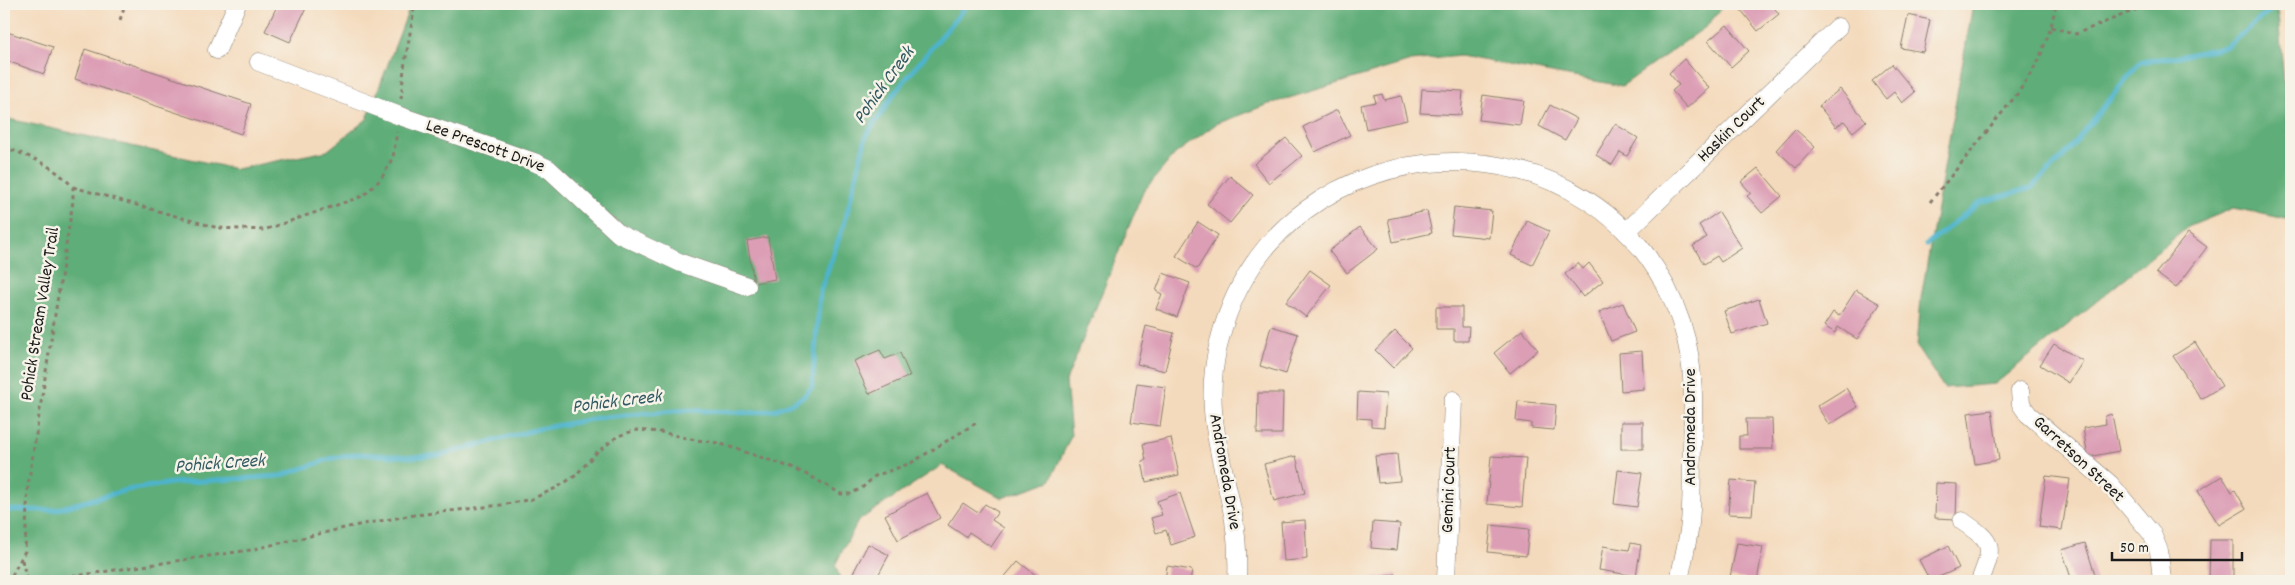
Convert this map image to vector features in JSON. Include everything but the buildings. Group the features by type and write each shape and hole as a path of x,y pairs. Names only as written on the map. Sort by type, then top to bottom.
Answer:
{"street":[{"path":"217,50 238,4"},
{"name":"Haskin Court","path":"1626,232 1838,27"},
{"name":"Lee Prescott Drive","path":"259,62 400,116 534,162 548,169 619,234 681,262 748,286"},
{"name":"Andromeda Drive","path":"1237,581 1238,550 1234,519 1214,432 1212,402 1213,377 1220,342 1233,303 1250,271 1275,239 1292,221 1314,204 1358,180 1404,166 1453,161 1499,164 1544,178 1584,199 1626,232 1650,261 1668,291 1681,322 1691,355 1694,396 1689,530 1679,581"},
{"name":"Garretson Street","path":"2020,391 2021,404 2028,414 2110,484 2152,534 2159,551 2162,581"},
{"name":"Gemini Court","path":"1446,581 1453,400"},
{"path":"1962,521 1982,535 1990,545 1989,558 1980,581"}],"path":[{"path":"120,20 125,4"},
{"path":"4,146 44,162 73,187 218,228 264,230 363,196 381,180 393,157 400,116 404,68 415,4"},
{"path":"1930,202 2018,94 2038,62 2051,27 2056,4"},
{"path":"2051,27 2076,34 2150,4"},
{"name":"Pohick Stream Valley Trail","path":"9,581 25,550 28,485 73,201 73,187"},
{"path":"41,581 250,550 353,526 408,516 501,505 532,499 556,488 575,476 596,453 618,436 636,430 661,432 718,443 787,466 810,476 841,494 850,494 862,488 875,476 911,463 976,423"},
{"path":"22,559 27,581"}],"green space":[{"path":"411,4 1725,4 1707,26 1622,86 1460,56 1411,61 1266,105 1216,124 1175,154 1143,192 1066,381 1071,436 1050,481 1002,498 942,465 858,521 835,565 841,581 4,581 4,118 236,169 327,151 367,119"},
{"path":"1973,4 2277,4 2291,161 2291,220 2234,208 2188,227 1995,384 1944,388 1917,347 1921,298"}],"waterway":[{"name":"Pohick Creek","path":"4,512 10,510 54,510 127,490 172,483 280,476 333,458 358,454 413,457 441,455 538,429 604,417 687,410 751,413 774,410 792,403 804,396 812,387 820,292 845,221 866,136 896,91 968,4"},
{"path":"1927,244 1981,202 2031,188 2064,156 2140,62 2187,55 2227,46 2278,4"}]}
